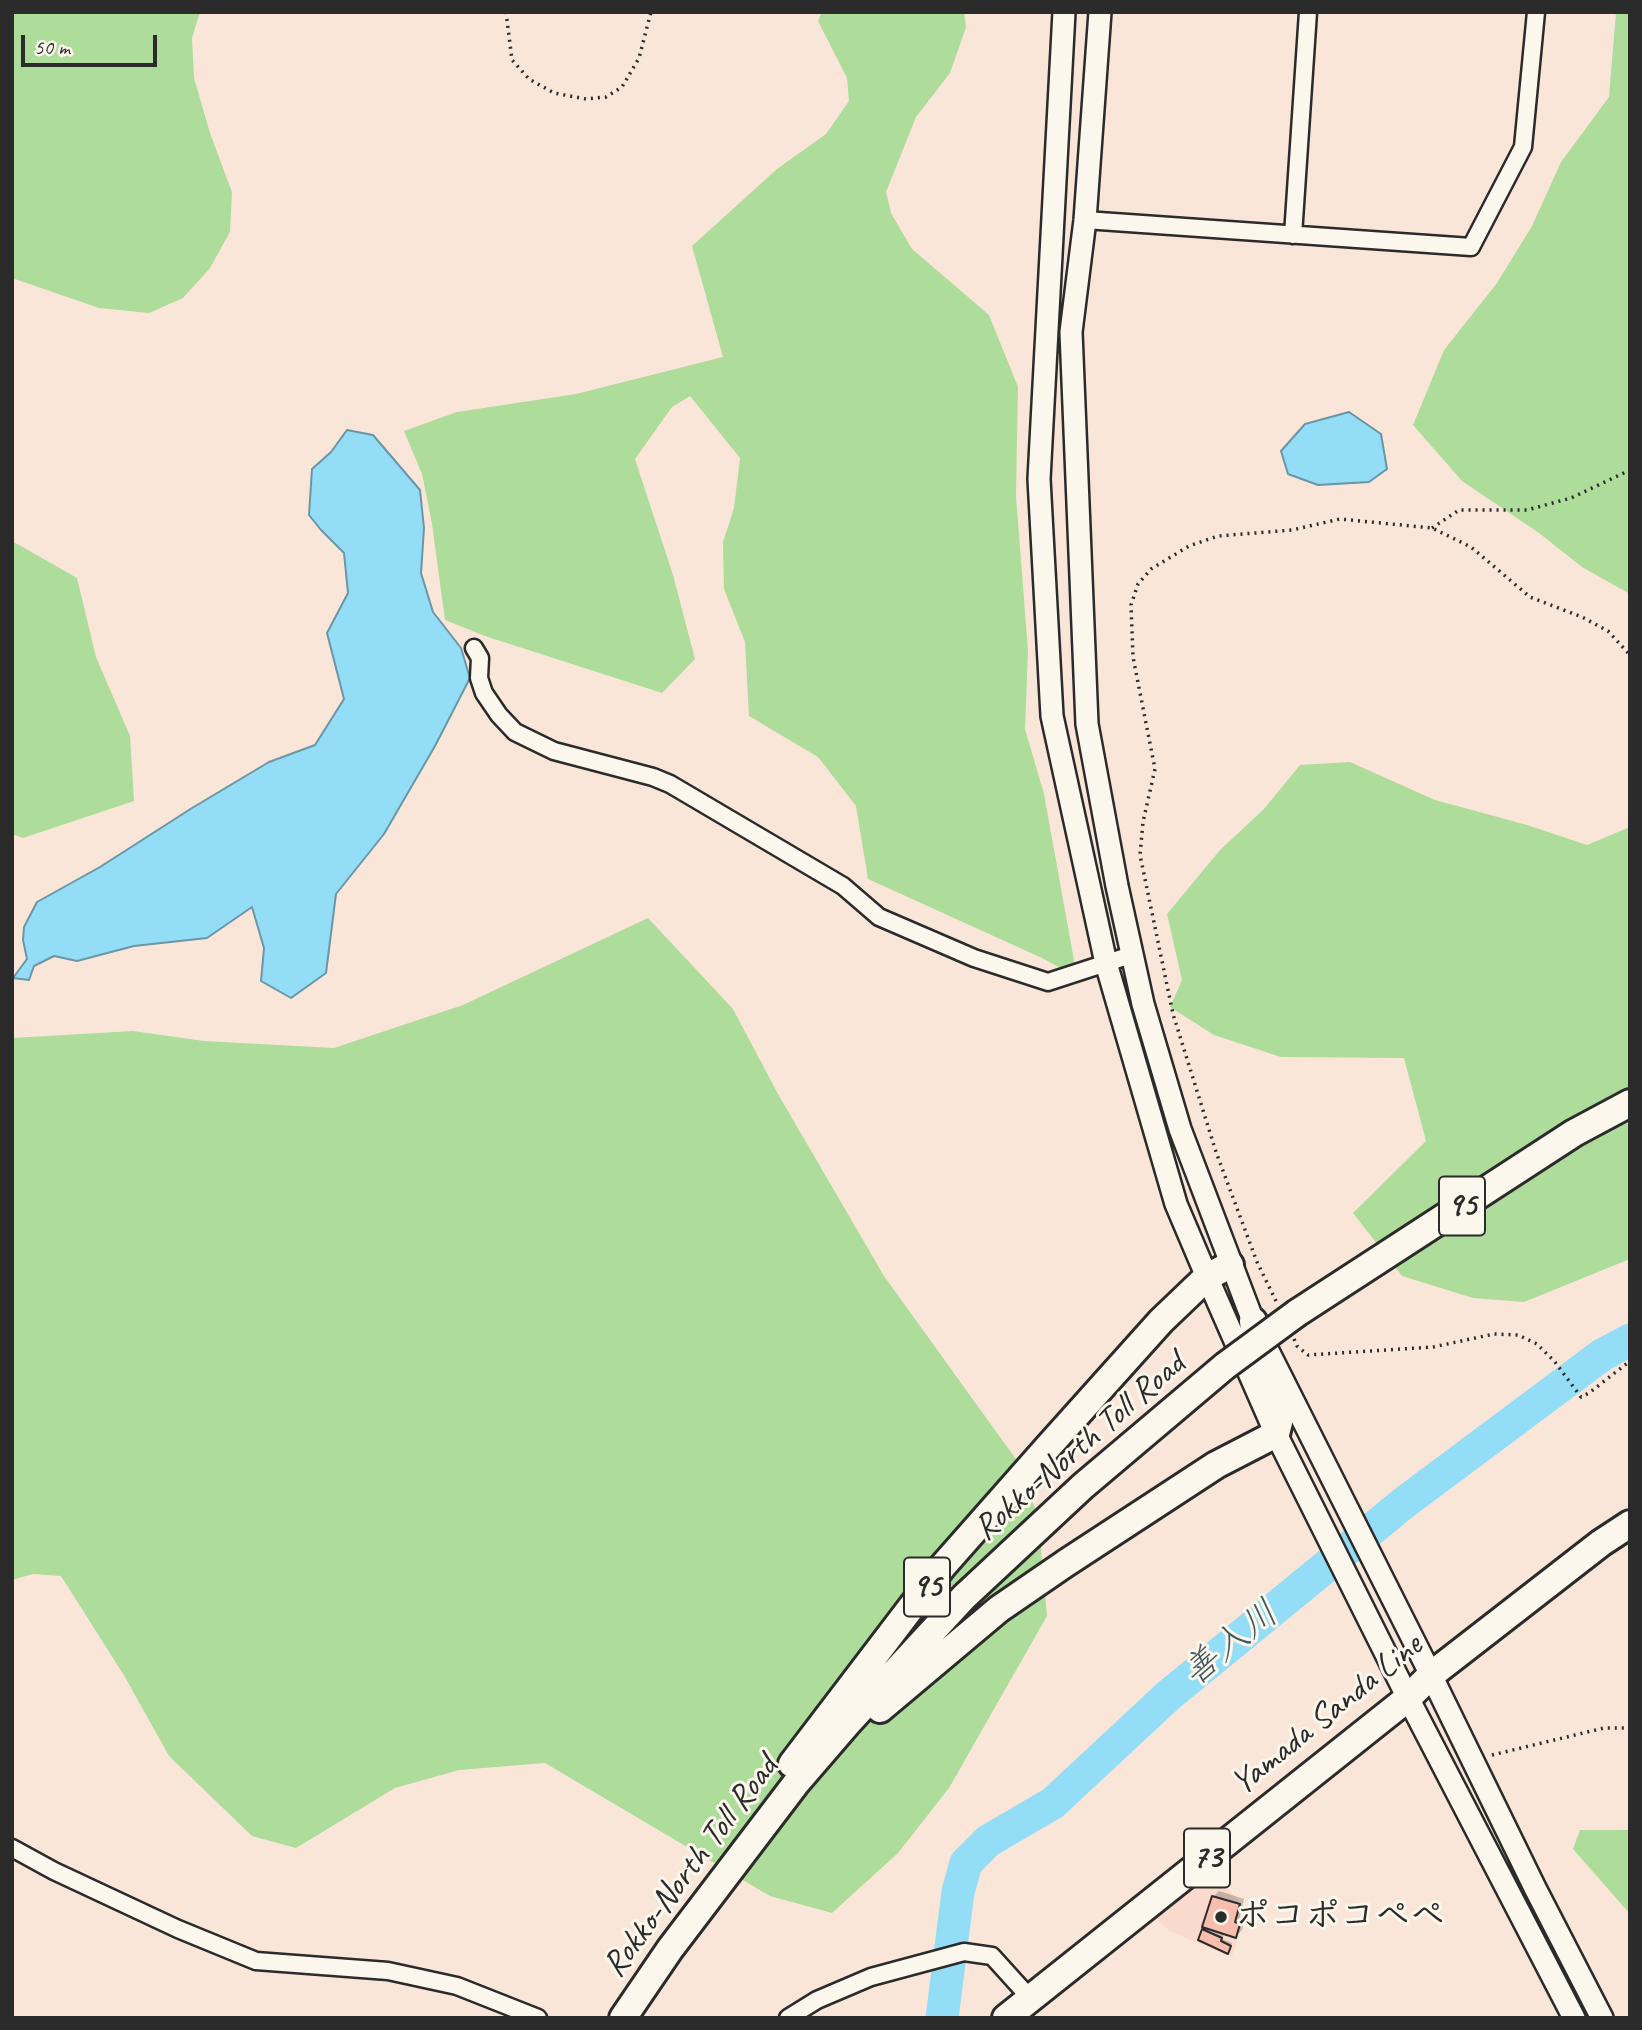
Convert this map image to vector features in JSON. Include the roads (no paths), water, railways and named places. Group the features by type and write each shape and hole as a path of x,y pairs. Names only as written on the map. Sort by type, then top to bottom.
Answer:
{"main road":[{"name":"Rokko-North Toll Road","path":"623,2018 670,1949 797,1782 846,1724 964,1597 1083,1486 1225,1366 1290,1319 1574,1133 1630,1103"},
{"name":"95","path":"670,1949 722,1861 828,1714 942,1567 1161,1321 1206,1278 1230,1265"},
{"path":"1253,1321 1256,1352 1280,1418 1276,1434"},
{"name":"95","path":"797,1782 999,1609 1216,1465 1276,1434"},
{"name":"Yamada Sanda Line","path":"1006,2018 1408,1698 1431,1675 1630,1524"}],"street":[{"path":"1064,12 1039,479 1052,716 1106,963 1176,1204 1206,1278 1276,1434 1408,1698 1574,2018"},
{"path":"1100,12 1085,220 1071,332 1087,724 1131,956 1143,1004 1180,1129 1253,1321 1602,2018"},
{"path":"1293,235 1308,12"},
{"path":"1085,220 1471,247 1523,147 1536,12"},
{"path":"474,648 480,658 479,678 484,693 515,732 554,751 670,784 843,886 879,917 974,958 1048,982 1131,956"},
{"path":"12,1849 178,1929 256,1961 388,1971 457,1986 538,2018"},
{"path":"788,2018 817,2000 871,1978 964,1952 992,1956 1030,1998"}],"water":[{"path":"1349,412 1381,434 1387,469 1369,482 1318,485 1288,474 1281,451 1305,424"},
{"path":"347,430 373,435 420,490 424,528 421,573 433,612 461,648 470,678 435,746 384,834 336,894 326,973 291,998 261,981 264,948 252,907 207,938 134,946 77,961 54,956 34,966 29,980 13,978 27,959 23,940 24,927 37,902 100,867 269,762 315,745 344,699 327,633 348,593 344,553 309,515 312,469 331,452"}],"waterway":[{"name":"善入川","path":"942,2018 958,1892 966,1863 988,1841 1053,1803 1169,1695 1405,1502 1602,1355 1630,1340"}],"place":[{"name":"ポコポコぺぺ","path":"1221,1917"}]}
